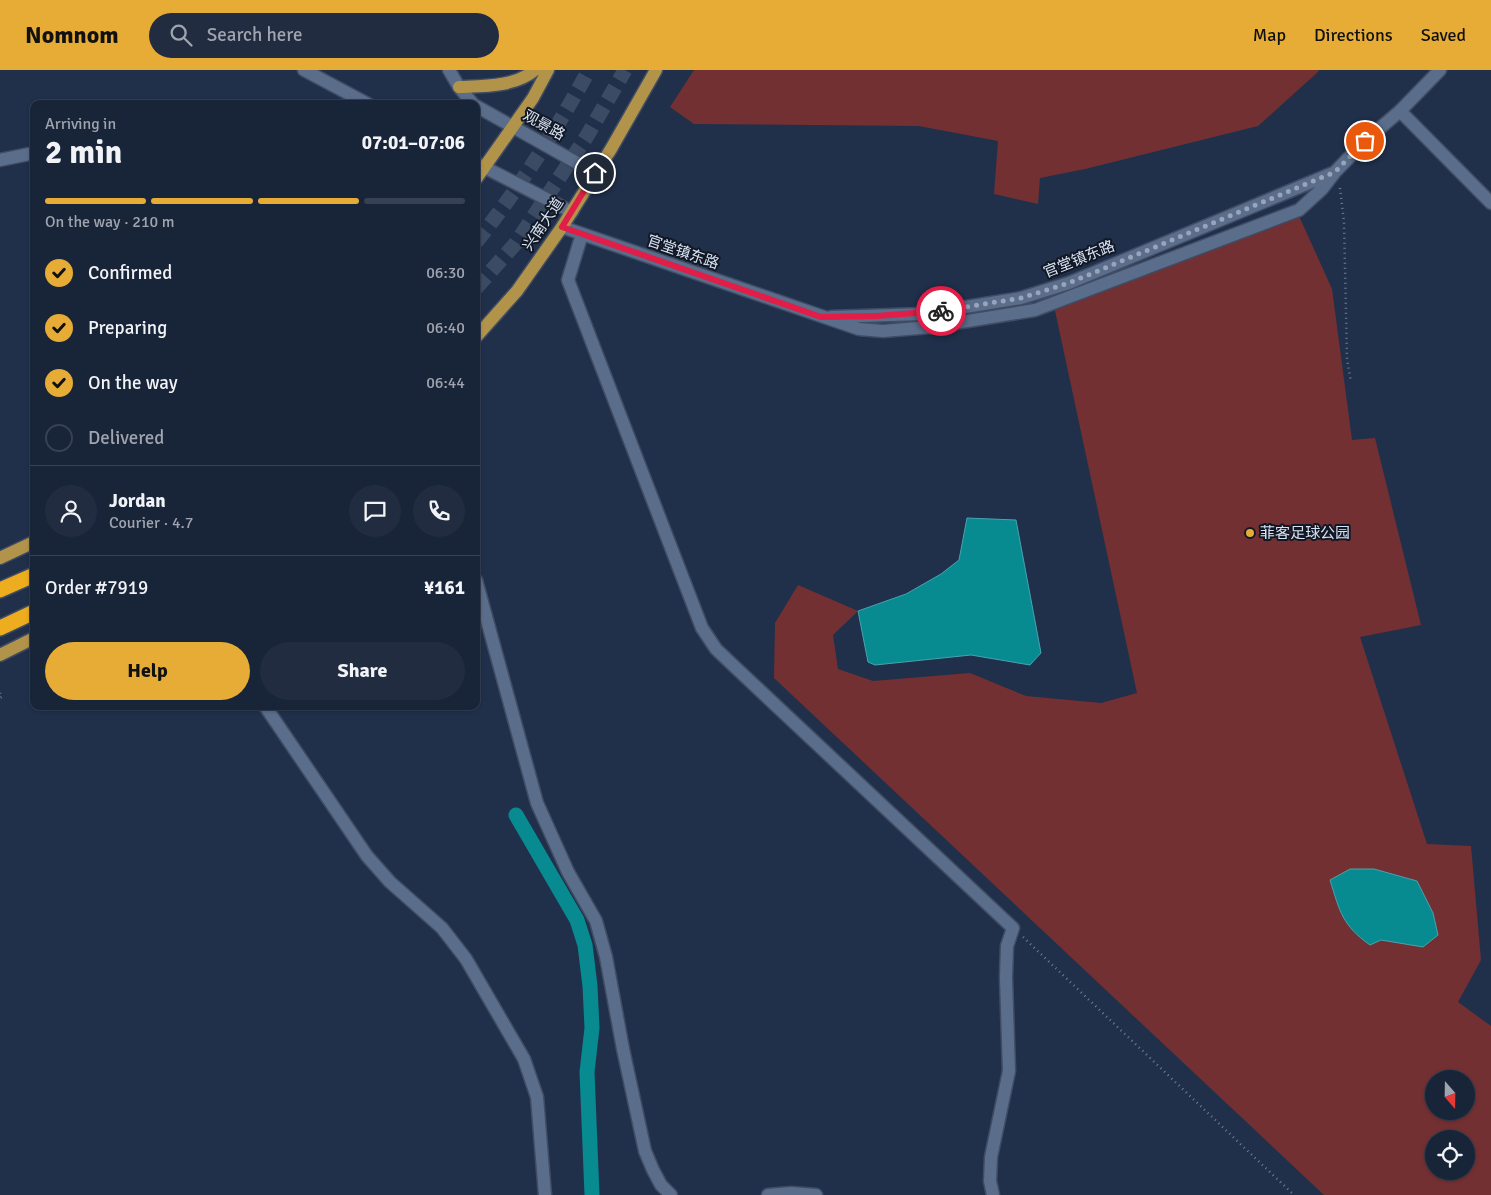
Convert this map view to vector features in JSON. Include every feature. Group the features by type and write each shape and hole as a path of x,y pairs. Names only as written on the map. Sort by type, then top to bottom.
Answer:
{"highway":[{"path":"0,590 30,577"},
{"path":"0,628 30,614"},
{"path":"15,621 30,618"}],"main road":[{"path":"458,86 485,86 517,80 535,70"},
{"path":"480,165 513,126 533,98 548,70"},
{"name":"兴南大道","path":"480,333 517,291 562,227 656,70"},
{"path":"0,558 30,544"},
{"path":"0,655 30,640"}],"street":[{"path":"304,70 360,100"},
{"path":"449,70 458,86 470,100"},
{"name":"官堂镇东路","path":"562,227 859,329 882,331 931,327 1035,310 1299,210 1322,189 1335,172 1365,141 1400,111 1440,70"},
{"name":"观景路","path":"480,108 595,173"},
{"path":"1400,111 1491,203"},
{"path":"0,160 30,154"},
{"path":"480,165 572,212"},
{"name":"官堂镇东路","path":"821,317 922,314 1021,298 1069,283 1335,172"},
{"path":"582,234 568,280 702,628 716,649 1012,928 1007,946 1006,978 1009,1071 991,1157 990,1181 993,1195"},
{"path":"480,595 537,802 568,872 596,921 606,957 623,1049 646,1151 652,1170 661,1185 671,1195"},
{"path":"268,710 367,856 390,882 442,928 476,975 524,1060 537,1097 545,1195"},
{"path":"768,1195 791,1193 816,1195"}],"path":[{"path":"1335,172 1342,192 1347,359 1351,382"},
{"path":"0,693 2,697 0,698"},
{"path":"1012,928 1294,1195"}],"shaded area":[{"path":"694,70 1319,71 1258,126 1085,169 1040,178 1038,204 994,194 998,141 919,126 694,124 670,107"},
{"path":"1299,216 1332,289 1352,440 1375,438 1421,625 1360,637 1427,844 1471,846 1481,960 1458,1002 1491,1026 1491,1195 1324,1195 774,678 775,623 798,585 858,611 833,635 838,669 873,681 970,673 1026,696 1101,703 1137,693 1054,306"},
{"path":"967,518 1016,520 1041,653 1030,665 971,655 875,665 868,662 858,611 906,594 941,574 959,560"},
{"path":"1350,869 1374,869 1417,881 1433,913 1438,935 1423,947 1381,940 1370,945 1353,931 1343,917 1330,880"}],"waterway":[{"path":"516,815 577,920 585,945 590,986 592,1028 587,1072 592,1195"}],"tunnel":[{"path":"480,237 536,159 589,70"},
{"path":"480,284 516,243 587,136 625,70"}],"way so far":[{"path":"941,311 1021,298 1069,283 1335,172 1365,141"}],"place":[{"name":"菲客足球公园","path":"1250,533"}],"route":[{"path":"595,173 562,227 821,317 922,314 941,311"}]}
